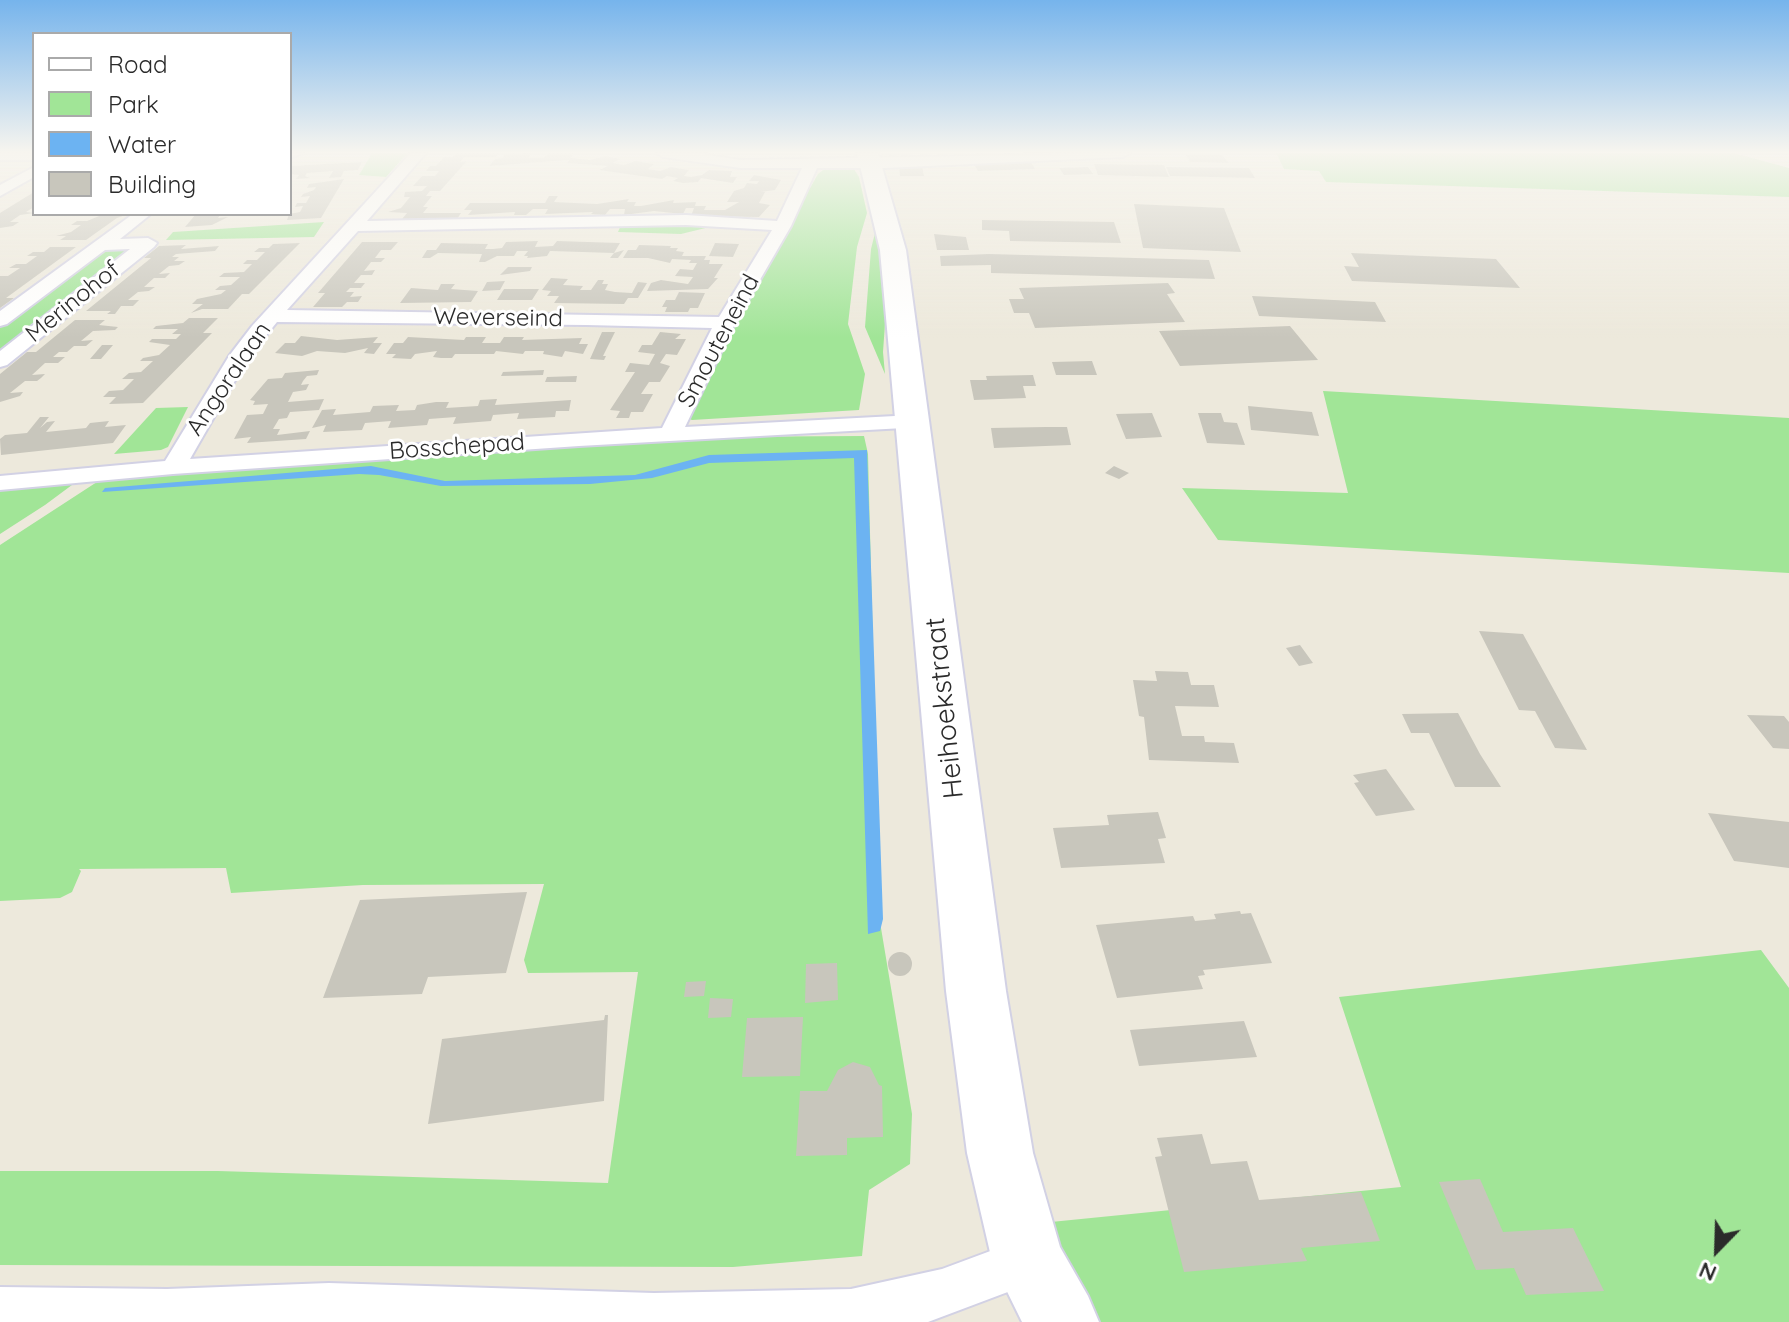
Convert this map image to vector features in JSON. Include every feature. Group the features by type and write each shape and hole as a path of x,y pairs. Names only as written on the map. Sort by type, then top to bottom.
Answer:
{"street":[{"name":"Angoralaan","path":"173,467 239,356 363,215"},
{"name":"Smouteneind","path":"670,434 725,323 788,215"},
{"name":"Heihoekstraat","path":"883,215 893,250 976,991 1000,1153 1028,1261 1062,1322"},
{"name":"Merinohof","path":"0,320 140,216"},
{"path":"353,226 415,225 420,230 439,235 684,237 747,225 783,226"},
{"name":"Merinohof","path":"0,361 148,243 101,245"},
{"name":"Weverseind","path":"272,316 725,323"},
{"name":"Bosschepad","path":"1,483 173,467 670,434 914,422"},
{"path":"0,1312 167,1314 329,1308 654,1318 851,1314 942,1294 1028,1261"}],"green space":[{"path":"795,215 867,215 857,247 848,324 865,374 859,410 692,420 680,415"},
{"path":"880,215 890,253 883,352 885,374 865,327 871,249"},
{"path":"324,222 314,237 166,240 173,232"},
{"path":"606,224 718,225 681,234 618,232 620,227 605,227"},
{"path":"107,246 135,248 0,350 0,327"},
{"path":"1323,391 1789,418 1789,573 1218,540 1182,488 1348,493"},
{"path":"188,407 168,447 114,454 156,408"},
{"path":"864,436 868,454 880,922 912,1114 910,1164 869,1190 862,1256 733,1267 0,1265 0,1171 218,1171 608,1183 638,972 528,973 524,960 544,884 363,885 231,893 226,868 79,869 81,871 72,892 60,898 0,901 0,545 100,480 362,458 693,437"},
{"path":"76,482 45,505 0,534 0,489"},
{"path":"1761,950 1789,988 1789,1322 1093,1322 1090,1318 1051,1222 1401,1187 1339,997"}],"water":[{"path":"867,450 883,919 880,931 868,934 854,458 709,463 652,478 590,484 441,486 359,474 102,492 105,488 371,466 445,481 635,475 709,455"}],"building":[{"path":"0,215 22,215 10,222 19,222 13,226 0,228"},
{"path":"292,215 323,215 321,218 287,220"},
{"path":"406,215 460,215 457,219 402,219"},
{"path":"691,215 761,215 759,217"},
{"path":"1136,215 1227,215 1241,252 1143,248"},
{"path":"99,216 122,216 86,240 60,240 66,236 56,236 81,225 71,225 77,221"},
{"path":"194,216 228,217 212,225 185,227"},
{"path":"982,220 1114,222 1121,243 1010,241 1009,231 982,230"},
{"path":"934,234 966,237 969,250 937,250"},
{"path":"538,241 535,247 553,246 557,241 620,243 614,253 550,251 547,256 527,258 524,256 528,251 517,251 514,256 497,256 485,262 479,262 482,254 438,253 422,258 427,250 436,250 441,243 488,244 485,249 493,249 502,248 506,242"},
{"path":"362,242 398,242 391,250 381,250 375,258 385,258 381,262 371,262 364,271 375,270 372,275 361,275 354,283 365,283 361,288 350,288 346,292 354,292 350,297 362,296 358,302 347,302 342,307 313,307 325,293 318,293"},
{"path":"300,243 249,294 242,294 228,309 202,309 191,313 203,304 192,304 197,299 221,294 226,290 215,290 231,285 240,277 219,277 224,273 244,272 252,264 243,264 247,260 257,260 265,252 254,252 259,248"},
{"path":"715,243 739,244 733,257 709,256"},
{"path":"186,245 181,249 219,246 215,251 176,254 172,257 179,257 174,261 185,261 169,266 159,274 170,273 165,278 154,278 144,287 155,287 138,292 128,300 139,300 133,306 121,306 115,314 107,314 111,311 86,311 151,258 144,258 159,246"},
{"path":"639,245 671,246 678,248 676,251 684,252 682,256 706,256 704,260 710,260 709,264 723,264 714,278 718,278 708,289 647,291 651,283 661,280 688,284 693,277 675,276 680,269 693,270 697,263 689,263 691,260 672,259 670,263 648,258 623,258 628,250 636,250"},
{"path":"50,247 76,247 6,298 14,298 0,308 0,276 8,276 20,268 9,268 26,264 37,256 27,256 33,252 44,252"},
{"path":"624,250 618,258 610,258"},
{"path":"1351,253 1496,259 1520,288 1352,281 1344,266 1359,267"},
{"path":"989,254 1209,260 1215,279 991,273 991,265 941,266 940,256"},
{"path":"508,267 532,267 530,271 500,275"},
{"path":"551,278 568,279 563,285 583,286 580,290 591,290 598,280 604,280 602,284 608,284 605,290 632,293 638,282 647,283 638,298 628,298 624,304 554,303 559,296 547,296 551,291 542,290"},
{"path":"505,281 500,290 482,291 487,282"},
{"path":"1168,283 1175,293 1167,294 1185,322 1035,328 1029,313 1014,313 1009,299 1024,299 1019,288"},
{"path":"441,284 455,284 451,289 478,291 471,302 400,303 411,288 438,290"},
{"path":"504,289 539,289 532,300 497,300"},
{"path":"679,292 705,293 698,308 690,308 688,312 665,312 667,307 662,307 666,300 675,300"},
{"path":"1252,296 1375,302 1386,322 1259,316"},
{"path":"189,318 218,318 203,333 212,333 143,403 109,404 116,397 103,397 109,391 123,390 134,379 122,379 129,373 141,372 153,361 140,361 143,358 159,355 170,345 149,342 152,339 176,339 181,334 172,334 178,329 153,329 183,323"},
{"path":"75,320 105,320 99,325 118,327 115,330 93,331 81,341 93,340 86,346 74,346 67,352 59,352 53,357 65,357 58,363 45,363 32,375 45,374 41,378 25,381 10,393 23,392 20,396 0,402 0,374 27,352 36,352"},
{"path":"1290,326 1318,360 1180,366 1159,331"},
{"path":"602,332 615,332 603,356 606,356 604,360 590,359"},
{"path":"660,332 681,334 675,339 686,339 677,355 666,354 660,363 670,366 660,382 649,382 641,394 653,394 643,412 631,412 629,418 616,418 620,411 610,410 635,372 625,372 630,363 649,365 655,354 638,352 642,345 652,345"},
{"path":"301,336 337,340 378,337 373,343 382,343 374,354 364,353 368,348 345,353 317,351 302,356 275,353 285,343 295,343"},
{"path":"408,337 464,340 466,337 486,337 482,343 500,343 504,337 524,337 522,340 582,338 579,344 588,344 583,354 565,351 562,357 543,354 544,351 525,351 523,354 496,351 494,354 455,354 452,358 433,357 437,351 415,354 411,359 392,358 396,354 386,354 394,343 403,343"},
{"path":"102,345 113,345 101,359 90,359"},
{"path":"1092,361 1097,375 1056,375 1052,362"},
{"path":"319,370 317,375 307,376 303,381 301,385 309,384 306,390 293,392 288,402 324,399 319,410 290,412 287,418 279,419 273,429 280,429 277,435 310,431 306,439 247,443 251,437 234,439 247,415 263,414 268,404 253,405 255,401 250,400 268,379 282,378 285,373"},
{"path":"544,370 543,375 501,376 503,372"},
{"path":"1033,375 1036,386 1023,386 1026,398 974,400 970,380 987,380 986,376"},
{"path":"577,376 576,382 545,382 547,377"},
{"path":"497,399 495,405 571,400 569,411 556,411 555,417 517,419 519,413 493,415 491,421 453,424 456,417 429,419 427,425 388,428 391,421 365,423 362,430 323,432 326,425 312,428 322,410 336,409 333,415 370,412 373,406 399,405 396,411 415,410 417,405 436,402 449,402 446,408 478,406 480,400"},
{"path":"1248,406 1312,412 1319,436 1251,430"},
{"path":"1152,413 1162,437 1126,439 1116,414"},
{"path":"1198,413 1221,413 1224,422 1237,423 1245,445 1207,443"},
{"path":"40,417 49,417 40,428 47,422 55,421 46,432 86,428 90,423 109,421 105,427 126,425 113,443 1,455 0,439 5,435 27,433"},
{"path":"1067,427 1071,445 994,448 991,428"},
{"path":"1114,466 1129,473 1119,479 1105,473"},
{"path":"1479,631 1523,634 1587,750 1555,748 1535,711 1519,710"},
{"path":"1300,645 1313,663 1299,666 1286,648"},
{"path":"1155,671 1188,672 1191,685 1214,685 1219,707 1175,706 1182,736 1204,736 1205,742 1234,743 1239,763 1149,760 1144,717 1139,716 1133,680 1157,681"},
{"path":"1458,713 1501,787 1455,787 1429,733 1411,733 1402,714"},
{"path":"1747,715 1784,716 1789,722 1789,749 1773,748"},
{"path":"1386,769 1415,810 1376,816 1354,783 1359,782 1353,775"},
{"path":"1158,812 1166,838 1158,839 1165,863 1061,868 1053,828 1109,825 1107,815"},
{"path":"1708,813 1789,822 1789,868 1734,861"},
{"path":"527,892 506,973 428,977 422,994 323,998 360,900"},
{"path":"1240,911 1241,914 1251,913 1272,963 1203,970 1205,975 1198,976 1203,989 1117,998 1096,925 1193,916 1195,921 1216,919 1214,914"},
{"path":"900,952 911,959 912,964 905,975 900,976 889,969 888,964 895,953"},
{"path":"837,963 838,1000 805,1003 806,964"},
{"path":"706,981 704,996 684,997 686,982"},
{"path":"710,998 733,999 731,1017 708,1018"},
{"path":"608,1015 604,1101 428,1124 442,1039 604,1020"},
{"path":"803,1017 800,1076 742,1077 747,1018"},
{"path":"1244,1021 1257,1057 1139,1066 1130,1030"},
{"path":"853,1062 870,1067 882,1086 883,1137 847,1138 847,1155 796,1156 800,1091 827,1091 838,1070"},
{"path":"1202,1134 1211,1164 1247,1161 1259,1200 1361,1192 1380,1241 1301,1248 1307,1261 1184,1272 1155,1157 1162,1156 1157,1138"},
{"path":"1480,1179 1503,1232 1573,1228 1604,1291 1526,1295 1514,1268 1476,1270 1439,1182"}]}
